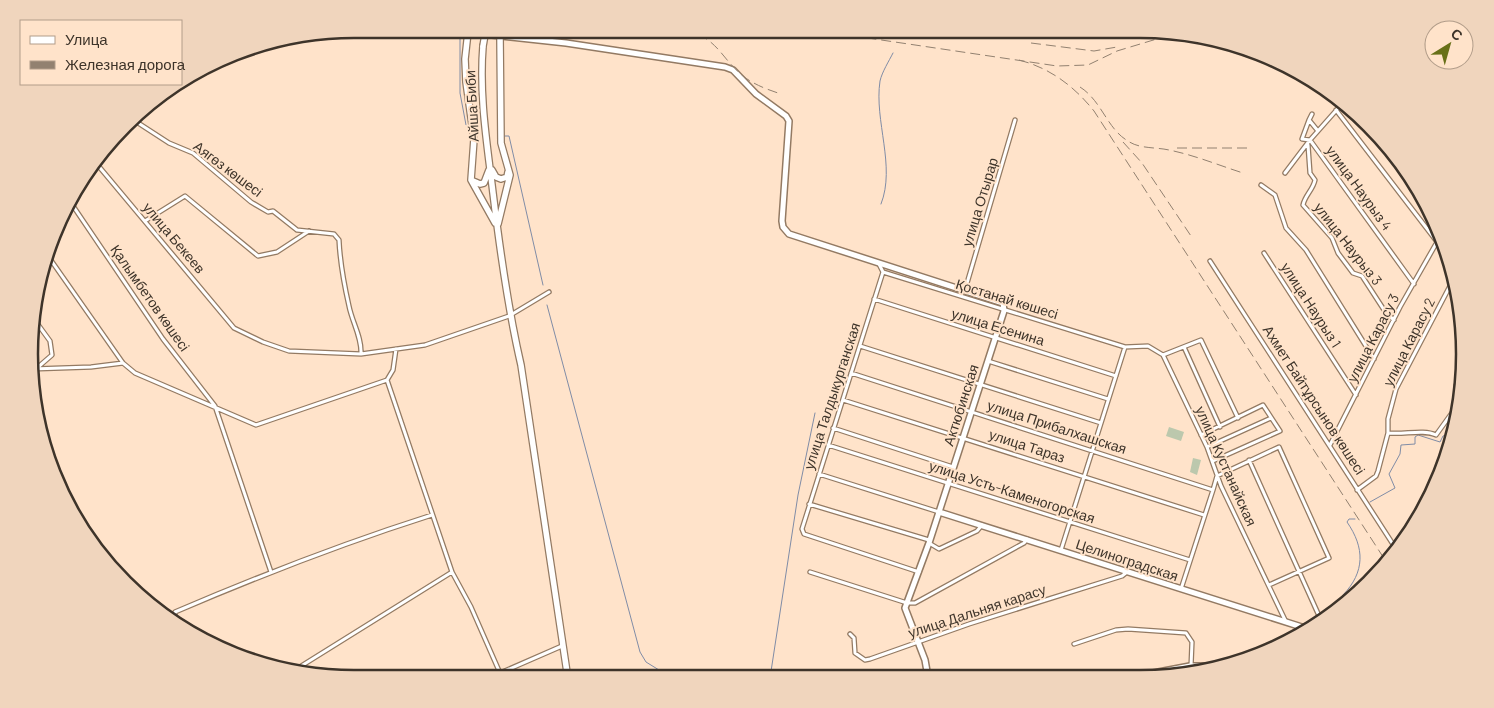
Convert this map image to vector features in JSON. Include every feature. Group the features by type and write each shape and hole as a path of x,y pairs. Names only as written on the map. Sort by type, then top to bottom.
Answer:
{"main road":[{"path":"467,38 465,59 466,82 474,139 472,180 497,226"},
{"name":"Айша Биби","path":"484,38 482,102 497,226 509,316 521,365 567,670"},
{"path":"497,226 507,194 509,170 501,143 500,38"},
{"path":"472,180 480,184 484,182 488,176 489,164"},
{"path":"489,164 498,179 504,179 509,170"}],"street":[{"path":"515,38 725,67 733,70 743,83 789,120 782,221 785,230 789,234 1001,301 1004,308"},
{"path":"1312,114 1302,139 1310,140 1338,107"},
{"path":"1336,110 1434,238"},
{"name":"улица Отырар","path":"965,290 1015,120"},
{"path":"1309,120 1318,131"},
{"name":"Аягөз көшесі","path":"138,123 169,143 193,153 251,202 268,212 273,210 297,230 334,234 339,240 340,264 349,308 362,345 361,354"},
{"name":"улица Наурыз 4","path":"1285,174 1310,140"},
{"name":"улица Наурыз 4","path":"1310,140 1414,284"},
{"name":"улица Наурыз 3","path":"1308,145 1308,163 1315,180 1302,205 1332,238 1338,253 1353,272 1362,276 1386,313 1394,320"},
{"name":"улица Бекеев","path":"99,166 234,328 263,342 289,351 361,354"},
{"path":"1261,184 1275,194 1286,228 1306,250 1374,359"},
{"path":"145,221 185,196 258,256 277,252 309,231"},
{"name":"Қалымбетов көшесі","path":"74,207 163,339 215,406"},
{"name":"улица Карасу 3","path":"1330,445 1394,320 1436,243"},
{"name":"улица Наурыз 1","path":"1264,253 1356,394"},
{"path":"51,261 122,363 135,373 215,406 256,426 387,380 393,370 396,349"},
{"name":"Ахмет Байтұрсынов көшесі","path":"1210,261 1393,544"},
{"path":"880,264 883,272"},
{"name":"улица Талдыкурганская","path":"883,272 802,529 804,534 919,572"},
{"name":"Қостанай көшесі","path":"883,272 1125,347"},
{"name":"улица Карасу 2","path":"1357,490 1376,476 1388,433 1388,419 1396,389 1449,288"},
{"path":"361,354 425,345 509,316 549,292"},
{"name":"улица Есенина","path":"874,299 1116,376"},
{"name":"Актюбинская","path":"907,603 954,467 1004,308"},
{"path":"38,366 52,355 50,341 39,326"},
{"path":"1061,550 1125,347 1148,346 1163,354 1200,340 1238,418"},
{"path":"860,346 1101,423"},
{"path":"1184,346 1220,427"},
{"name":"улица Кустанайская","path":"1163,354 1286,622"},
{"path":"988,361 1108,399"},
{"path":"38,368 91,367 122,363"},
{"name":"улица Прибалхашская","path":"851,373 1213,490"},
{"path":"387,380 452,572 471,607 499,670"},
{"name":"улица Тараз","path":"843,400 1204,515"},
{"path":"1201,434 1220,427 1263,405 1267,408 1280,431 1212,461"},
{"path":"215,406 271,572"},
{"path":"1388,433 1404,435 1430,432 1436,435 1450,415"},
{"path":"1207,447 1271,418"},
{"path":"833,428 954,467"},
{"name":"улица Усть-Каменогорская","path":"828,445 1190,560"},
{"path":"1181,589 1218,476 1279,447 1329,558 1268,585"},
{"path":"1249,460 1319,615"},
{"path":"818,474 939,512"},
{"path":"810,504 929,541 939,549 977,531 982,526"},
{"name":"Целиноградская","path":"939,512 1300,627"},
{"path":"175,615 175,612 271,572 365,536 432,515"},
{"path":"810,572 907,603 915,603 1024,543 1027,539"},
{"name":"улица Дальняя карасу","path":"850,634 854,638 855,653 866,660 1122,576 1127,571"},
{"path":"302,666 452,572"},
{"path":"907,603 905,608 926,670"},
{"path":"1074,644 1128,628 1186,633 1192,642 1190,666"},
{"path":"505,670 564,646"}],"green space":[{"path":"1169,427 1184,432 1181,441 1166,436"},
{"path":"1193,458 1201,460 1197,475 1190,472"}],"waterway":[{"path":"460,38 460,93 466,125 469,128"},
{"path":"881,204 885,189 886,159 880,112 880,81 893,53"},
{"path":"505,136 509,136 543,285"},
{"path":"547,305 640,652 646,662 659,670"},
{"path":"771,670 798,495 815,413"},
{"path":"1370,502 1395,488 1389,474 1400,454 1401,445 1415,444 1415,437 1418,435 1440,442 1443,436 1446,435"},
{"path":"1333,605 1350,586 1359,569 1360,560 1357,541 1347,522 1349,519 1355,519"}],"railway":[{"path":"705,38 747,79 778,93"},
{"path":"868,38 1057,66 1088,65 1117,51 1160,38"},
{"path":"1031,43 1094,51 1117,47"},
{"path":"1019,60 1030,63 1061,79 1094,111 1383,557"},
{"path":"1080,87 1094,100 1121,136 1132,144 1178,152 1243,173"},
{"path":"1123,142 1142,163 1191,236"},
{"path":"1177,148 1250,148"}]}
